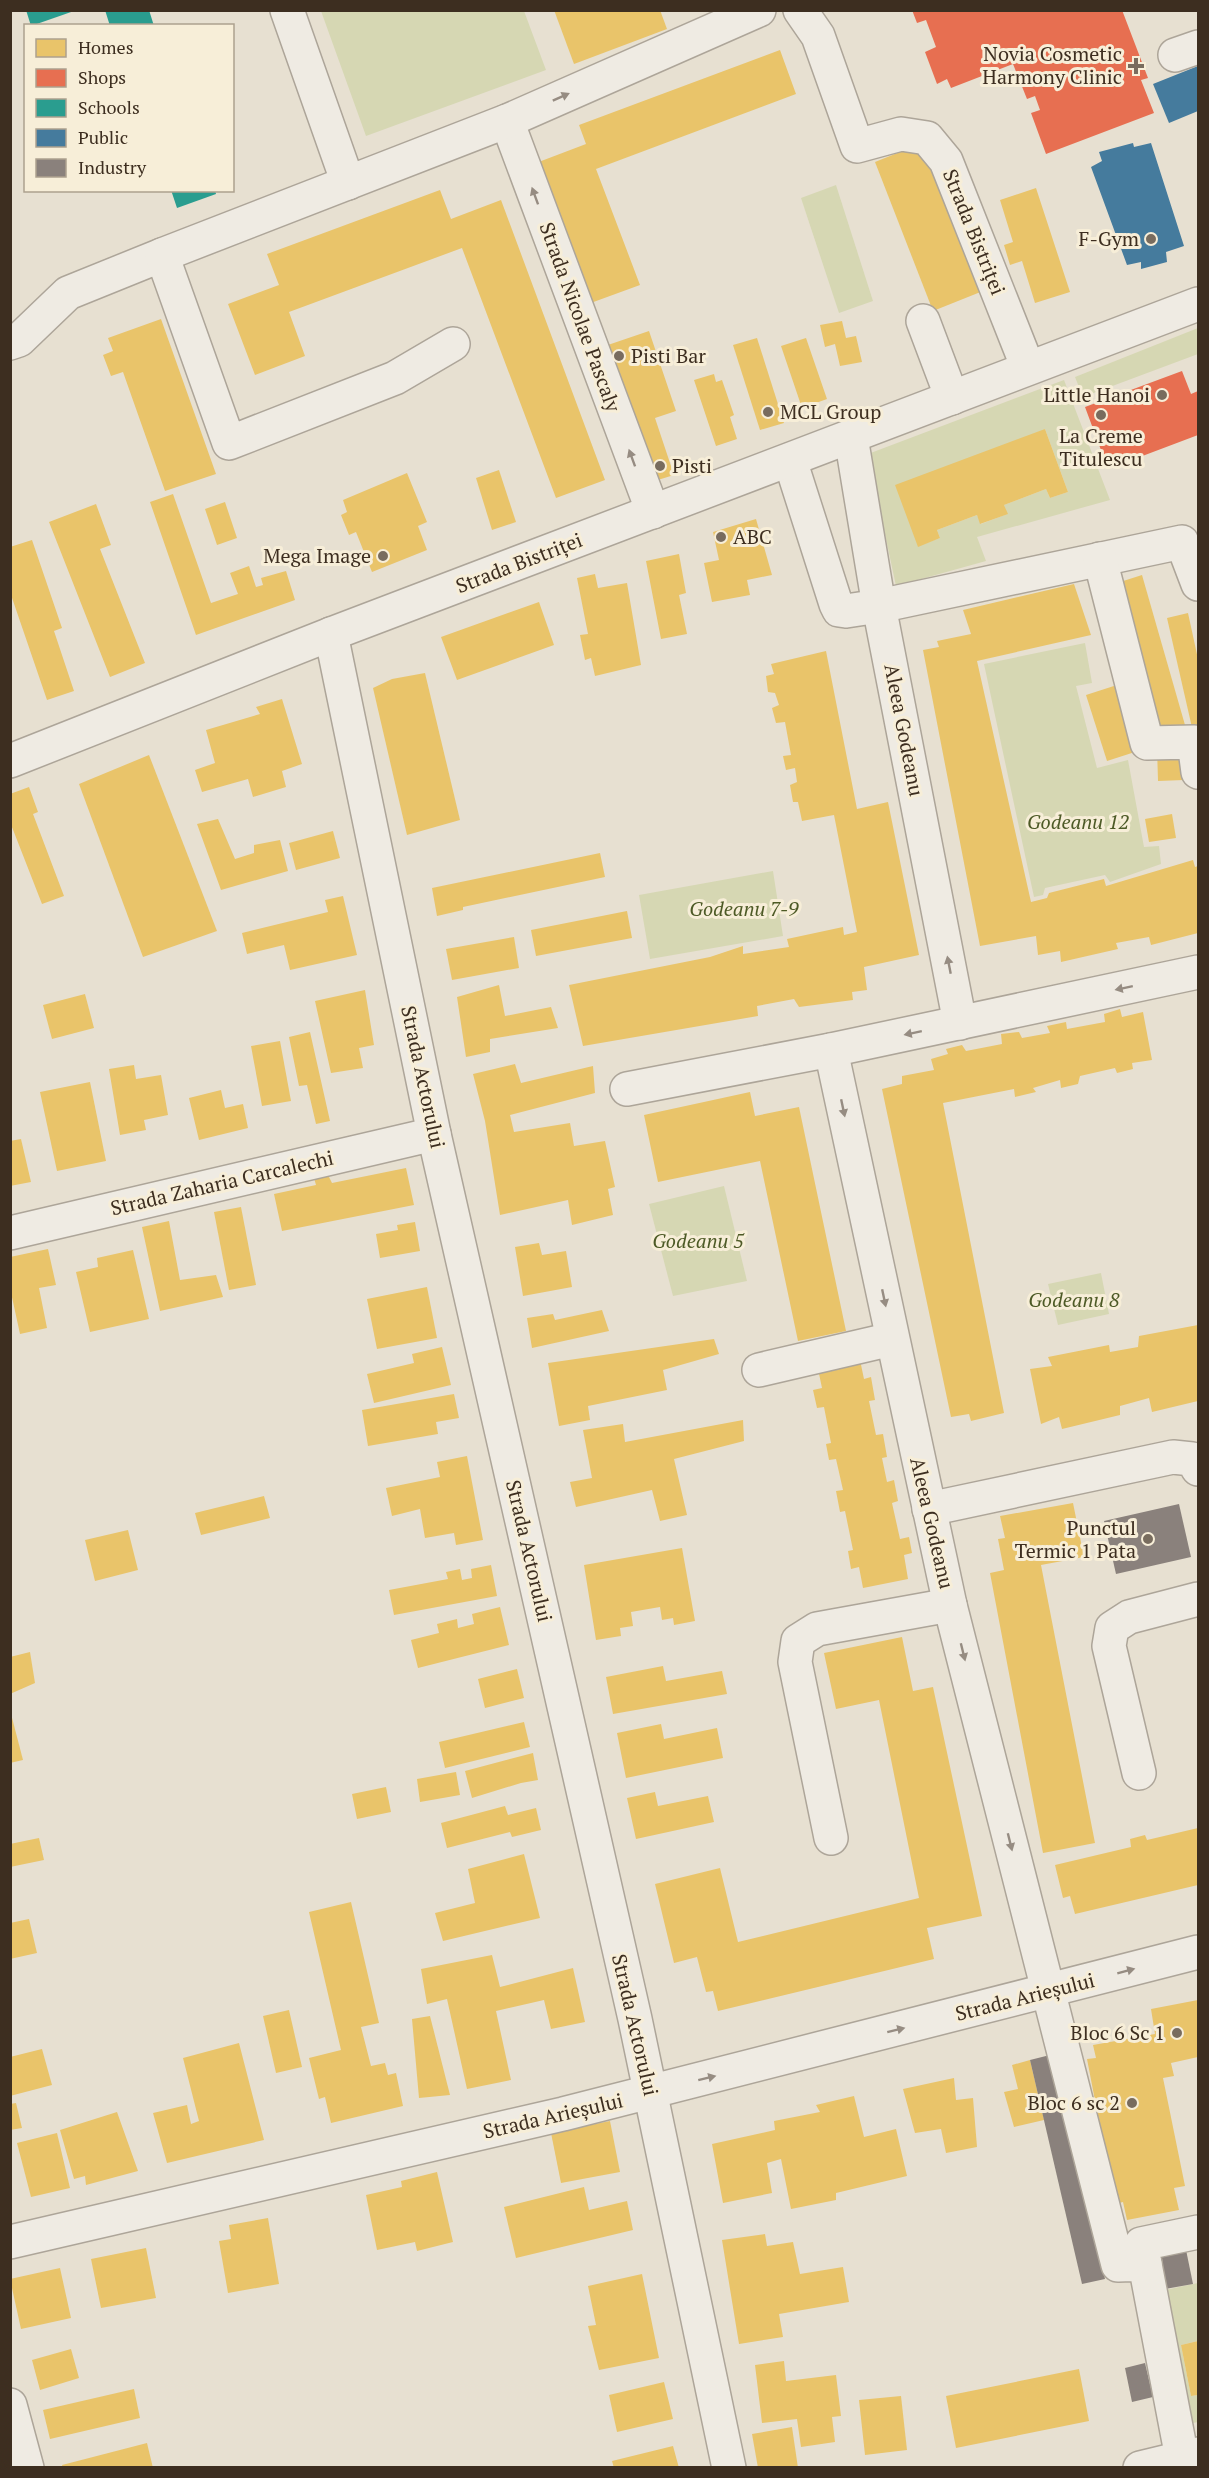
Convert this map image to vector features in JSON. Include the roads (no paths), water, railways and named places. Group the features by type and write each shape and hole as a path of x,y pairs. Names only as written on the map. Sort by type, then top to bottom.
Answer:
{"street":[{"path":"287,10 348,183"},
{"path":"10,344 19,340 68,293 507,121 759,10"},
{"name":"Strada Bistriței","path":"800,10 818,36 857,146 901,134 927,138 946,161 1028,368"},
{"name":"Strada Nicolae Pascaly","path":"507,121 653,512"},
{"path":"162,255 229,443 395,378 453,344"},
{"name":"Strada Bistriței","path":"10,761 331,634 1198,304"},
{"path":"923,321 952,398"},
{"name":"Aleea Godeanu","path":"851,437 879,606 960,1023"},
{"path":"790,460 839,610 879,606 1182,542 1198,584"},
{"path":"1100,559 1147,743 1194,742 1198,772"},
{"name":"Strada Actorului","path":"331,634 434,1134 651,2092 729,2468"},
{"path":"627,1089 831,1050 1190,974"},
{"name":"Aleea Godeanu","path":"831,1050 950,1605 1118,2265 1145,2264"},
{"name":"Strada Zaharia Carcalechi","path":"10,1233 434,1134"},
{"path":"759,1370 892,1339"},
{"path":"928,1509 1173,1457 1192,1459 1198,1468"},
{"path":"1139,1773 1109,1646 1112,1628 1129,1617 1198,1599"},
{"path":"831,1838 795,1662 798,1641 817,1629 950,1605"},
{"name":"Strada Arieșului","path":"10,2242 651,2092 1198,1952"},
{"path":"1140,2468 1190,2456 1141,2244 1198,2232"},
{"path":"10,2405 27,2468"}],"place":[{"name":"Novia Cosmetic Harmony Clinic","path":"1136,66"},
{"name":"F-Gym","path":"1151,239"},
{"name":"Pisti Bar","path":"619,356"},
{"name":"Little Hanoi","path":"1162,395"},
{"name":"MCL Group","path":"768,412"},
{"name":"La Creme Titulescu","path":"1101,415"},
{"name":"Pisti","path":"660,466"},
{"name":"ABC","path":"721,537"},
{"name":"Mega Image","path":"383,556"},
{"name":"Punctul Termic 1 Pata","path":"1148,1539"},
{"name":"Bloc 6 Sc 1","path":"1177,2033"},
{"name":"Bloc 6 sc 2","path":"1132,2103"}],"park label":[{"name":"Godeanu 12","path":"1078,822"},
{"name":"Godeanu 7-9","path":"744,909"},
{"name":"Godeanu 5","path":"698,1241"},
{"name":"Godeanu 8","path":"1074,1300"}]}
